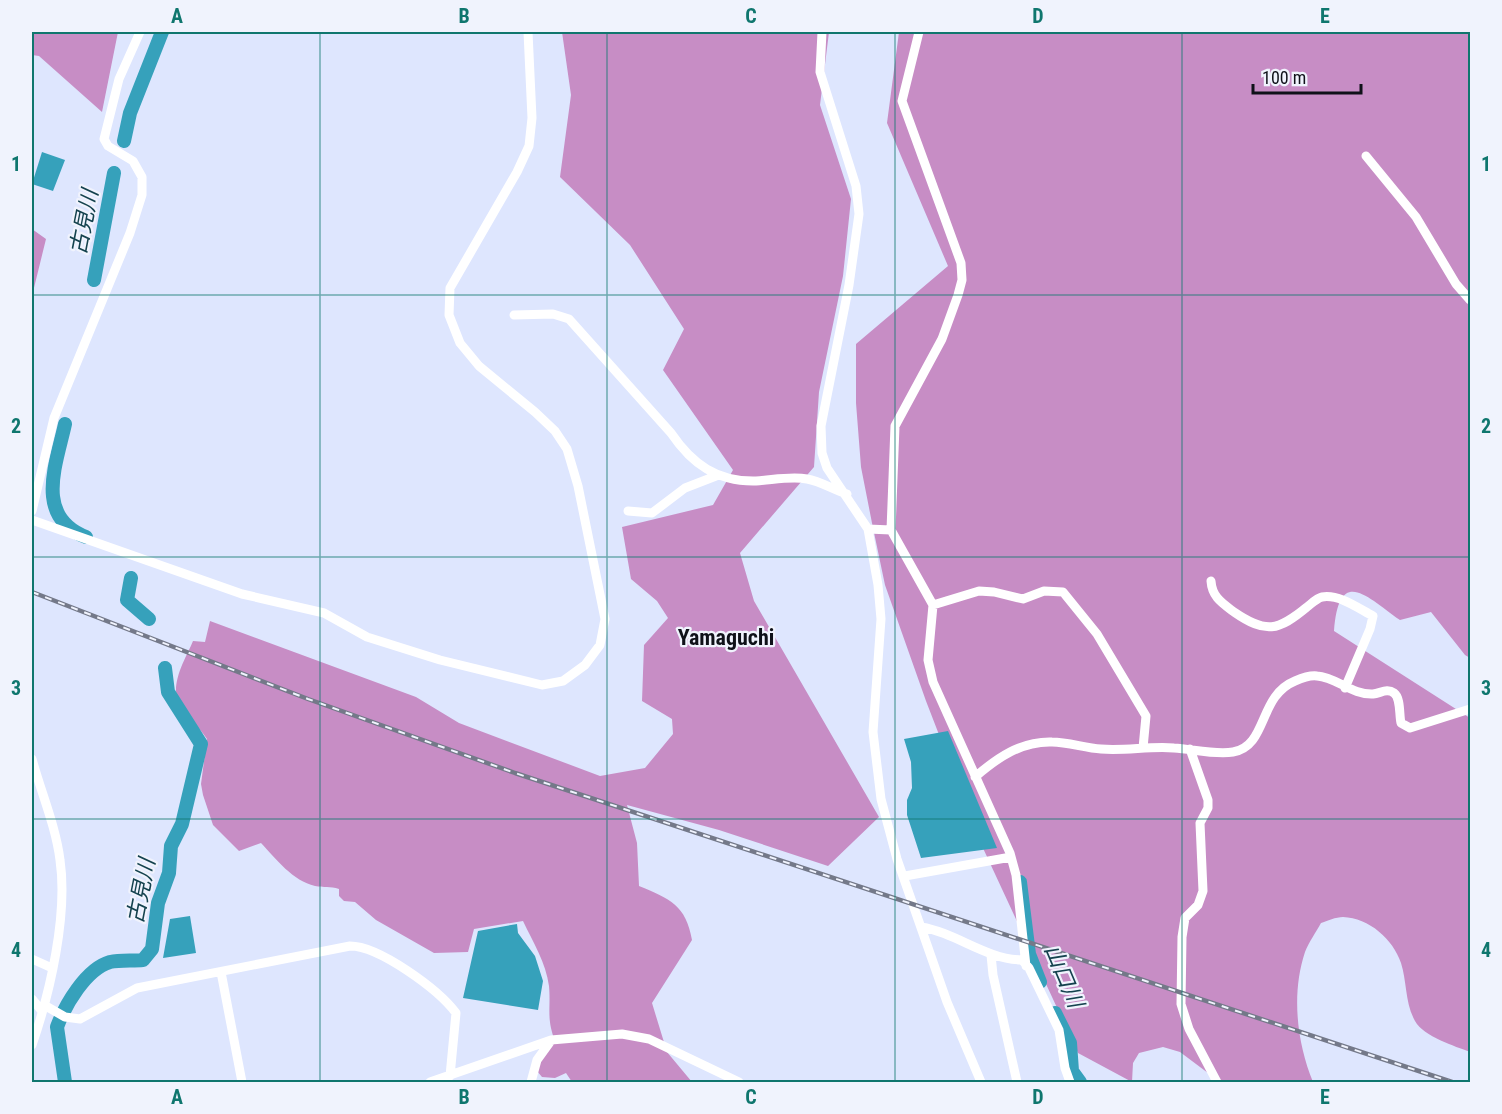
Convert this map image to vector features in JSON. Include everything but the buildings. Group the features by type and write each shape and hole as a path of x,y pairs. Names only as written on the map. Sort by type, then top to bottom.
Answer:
{"street":[{"path":"32,511 54,418 130,233 142,195 142,177 133,161 108,146 104,139 119,80 140,32"},
{"path":"32,520 242,594 324,613 367,637 440,660 542,685 563,681 585,665 600,645 604,619 578,486 567,449 555,431 535,412 479,366 460,343 449,315 450,288 517,172 529,146 532,118 528,32"},
{"path":"822,32 820,72 856,186 859,214 849,285 821,426 822,453 827,468 847,494 868,529 881,619 873,732 877,776 897,859 905,876 947,1002 981,1083"},
{"path":"919,32 902,100 962,263 962,280 934,355 896,426 891,530 933,604 928,660 940,698 975,777 999,824 1011,857 1016,875 1026,966"},
{"path":"1366,156 1416,217 1456,284 1470,300"},
{"path":"514,315 553,314 569,319 671,433 682,449 699,465 716,476 754,481 809,479 847,494"},
{"path":"628,511 652,513 685,488 716,476"},
{"path":"868,529 891,530"},
{"path":"1211,581 1211,590 1223,604 1260,627 1274,628 1289,622 1320,597 1334,597 1373,616 1345,688"},
{"path":"933,604 979,591 994,591 1023,600 1044,591 1063,592 1096,634 1146,716 1143,748"},
{"path":"975,777 997,758 1024,746 1051,742 1101,749 1190,749 1233,752 1249,744 1260,730 1268,706 1282,686 1304,677 1318,675 1345,688 1373,694 1384,690 1393,692 1398,697 1401,723 1410,728 1470,709"},
{"path":"1190,749 1208,800 1208,808 1200,823 1203,891 1198,905 1185,918 1182,938 1181,1004 1189,1029 1217,1083"},
{"path":"32,759 60,859 62,885 52,968 32,1045"},
{"path":"905,876 1011,857"},
{"path":"921,927 944,932 1005,960 1022,960 1059,1030 1065,1068 1070,1083"},
{"path":"32,999 43,1008 75,1019 85,1017 137,988 350,946 366,948 392,962 438,995 456,1012 450,1076"},
{"path":"991,955 993,975 1017,1083"},
{"path":"32,959 52,968"},
{"path":"221,972 242,1083"},
{"path":"430,1083 551,1040 622,1034 637,1036 739,1083"},
{"path":"531,1083 537,1060 551,1040"}],"shaded area":[{"path":"32,32 118,32 102,112 39,56 32,55"},
{"path":"562,32 829,32 820,105 851,199 843,276 819,392 814,467 740,553 754,601 879,817 828,866 719,830 627,805 637,843 639,886 660,895 681,911 686,919 692,940 652,1003 667,1052 692,1082 572,1082 566,1073 555,1078 542,1077 537,1071 538,1061 555,1041 550,1019 549,986 542,961 523,921 474,929 468,952 434,953 376,920 355,902 344,901 339,896 339,889 315,886 299,879 285,869 261,843 239,851 213,825 201,784 207,739 180,705 176,689 193,641 205,642 210,621 416,697 459,723 600,776 645,768 673,734 672,719 642,701 644,645 668,618 657,601 631,579 622,527 713,505 733,470 663,370 684,329 630,245 560,177 571,95"},
{"path":"899,32 1470,32 1470,658 1465,655 1431,612 1400,620 1366,596 1356,592 1348,592 1342,598 1334,631 1470,718 1470,1052 1440,1040 1419,1027 1408,1000 1401,963 1392,946 1379,931 1371,926 1353,918 1343,917 1321,923 1305,952 1301,968 1297,1001 1298,1018 1303,1051 1313,1082 1220,1082 1180,1052 1163,1047 1139,1053 1133,1063 1132,1082 1078,1053 982,846 926,701 885,585 861,467 856,403 856,344 948,266 887,123"},
{"path":"32,229 46,239 32,296"}],"water":[{"path":"42,152 65,160 53,191 32,184"},
{"path":"948,731 997,848 921,858 907,815 907,800 912,788 911,762 904,739"},
{"path":"190,916 196,953 163,958 170,919"},
{"path":"517,924 518,933 535,956 543,981 538,1010 463,998 478,931"}],"waterway":[{"name":"古見川","path":"124,141 130,113 162,32"},
{"name":"古見川","path":"94,280 114,173"},
{"name":"古見川","path":"65,424 54,472 54,503 60,517 70,528 86,537"},
{"name":"古見川","path":"131,578 127,600 149,619"},
{"name":"古見川","path":"65,1082 57,1027 71,999 85,980 101,966 114,961 143,960 152,949 158,903 169,873 171,846 182,824 201,744 168,692 165,668"},
{"name":"山口川","path":"1020,882 1029,954 1040,982"},
{"name":"山口川","path":"1055,1013 1070,1043 1072,1071 1080,1082"}],"railway":[{"path":"32,592 308,699 515,773 1452,1082"}],"district":[{"name":"Yamaguchi","path":"726,637"}]}
